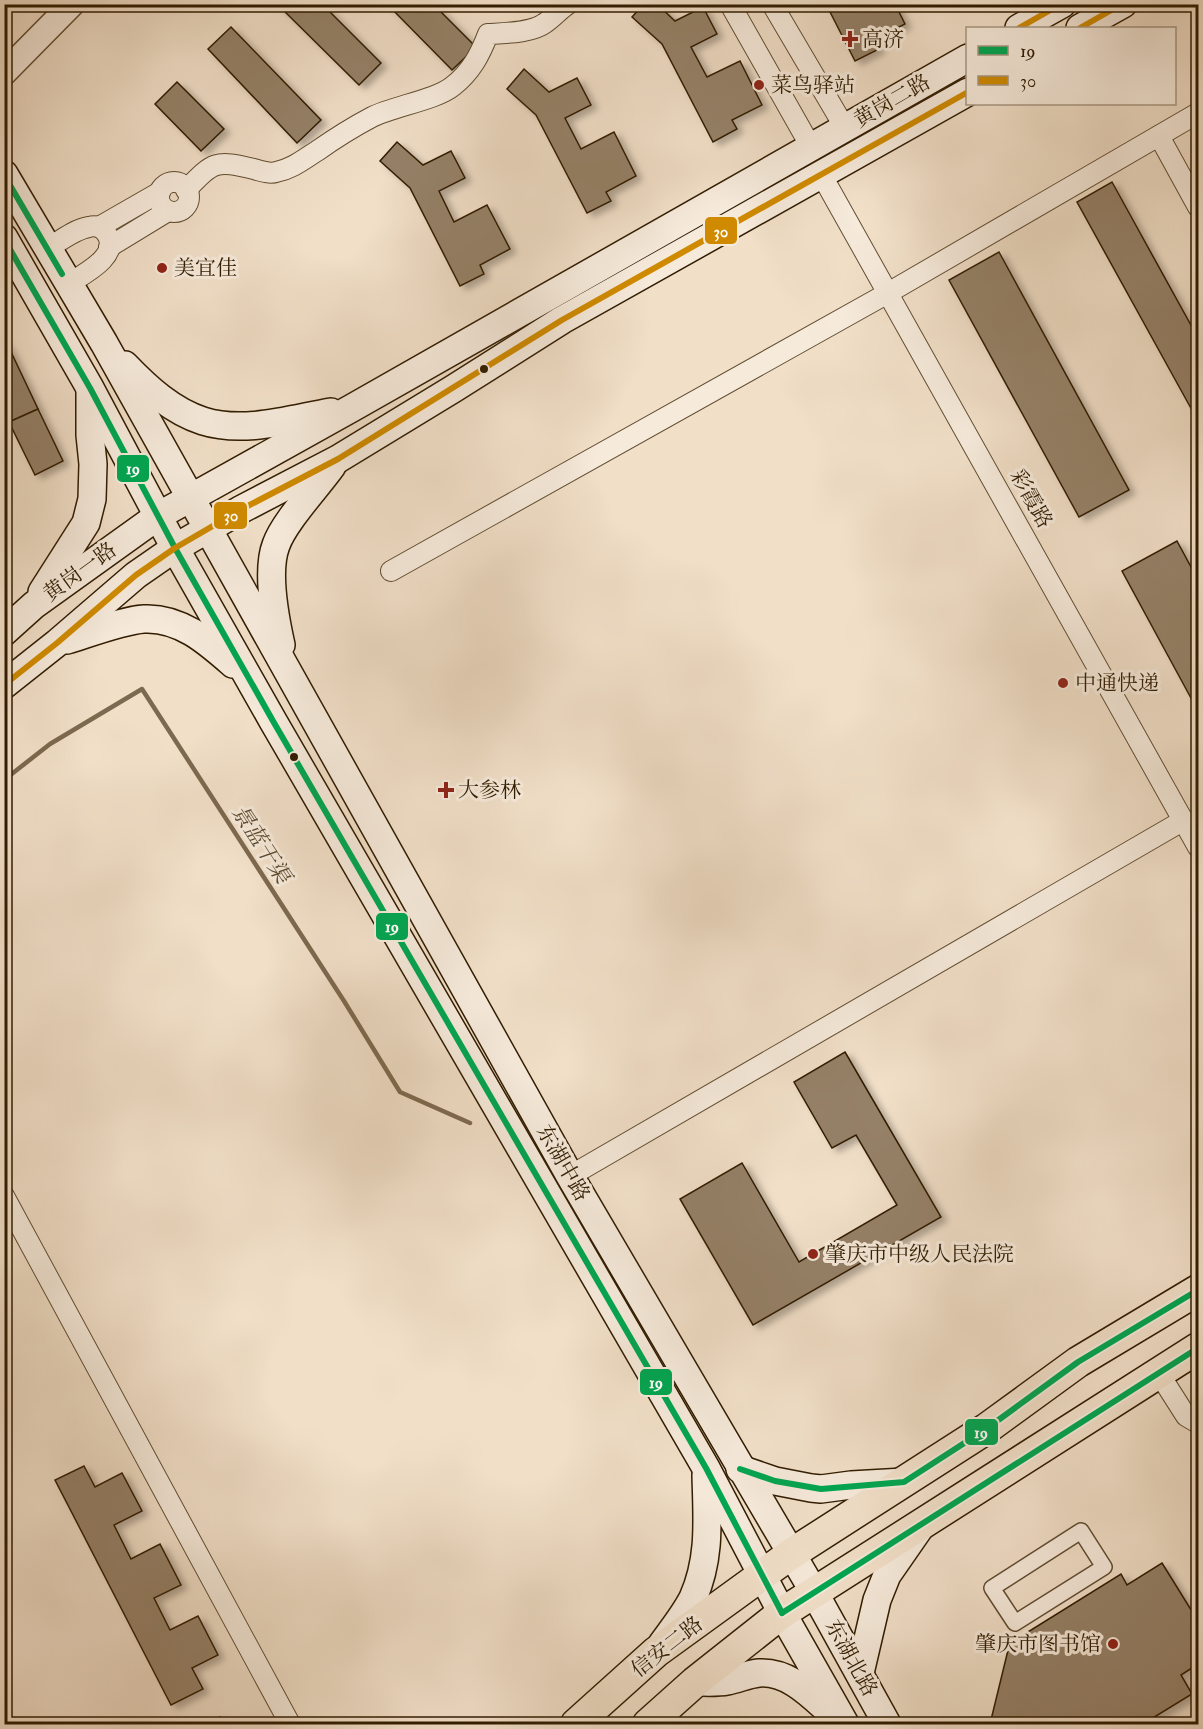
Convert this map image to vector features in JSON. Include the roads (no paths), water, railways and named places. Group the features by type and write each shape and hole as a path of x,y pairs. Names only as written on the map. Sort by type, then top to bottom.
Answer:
{"main road":[{"path":"1022,27 1062,4"},
{"path":"1082,27 1123,4"},
{"name":"黄岗二路","path":"190,498 966,59"},
{"name":"黄岗二路","path":"207,528 338,459 562,320 966,93"},
{"name":"东湖中路","path":"4,174 104,343 570,1176 791,1554"},
{"name":"东湖中路","path":"4,238 90,388 175,548 248,678 705,1468 762,1575"},
{"path":"59,335 88,317"},
{"path":"104,343 145,386 170,405 203,421 249,426 352,408"},
{"path":"34,605 86,523 92,499 90,388"},
{"path":"286,670 272,591 276,545 289,522 338,459"},
{"name":"黄岗一路","path":"4,632 34,605 158,516 190,498"},
{"name":"黄岗一路","path":"4,685 57,643 135,575 207,528"},
{"path":"57,643 143,619 165,621 190,630 212,645 248,678"},
{"path":"273,720 304,703"},
{"name":"信安二路","path":"576,1725 656,1652 791,1554 986,1429 1078,1362 1198,1290"},
{"path":"648,1725 695,1682 782,1613 1198,1348"},
{"path":"656,1652 692,1600 703,1571 707,1543 705,1468"},
{"path":"740,1468 775,1481 821,1489 904,1482"},
{"path":"729,1513 756,1496"},
{"path":"867,1506 891,1544"},
{"path":"820,1681 835,1664 860,1673 877,1600 887,1575 921,1525"},
{"name":"东湖北路","path":"791,1554 860,1673 887,1725"},
{"name":"东湖北路","path":"762,1575 844,1725"},
{"path":"695,1682 728,1681 746,1675 773,1674 789,1679 805,1690 844,1725"}],"street":[{"path":"4,50 49,4"},
{"path":"4,73 72,4"},
{"path":"186,190 207,168 214,164 227,163 274,173 293,167 371,118 451,88 469,72 481,53 488,34 513,33 544,24 568,4"},
{"path":"730,4 811,147"},
{"path":"772,4 845,128"},
{"path":"391,571 888,293 1198,113"},
{"path":"1159,136 1198,207"},
{"name":"彩霞路","path":"821,174 1198,847"},
{"path":"47,249 83,228 99,227 160,192 166,184 181,184 186,190 189,196 186,206 178,212 168,211 109,246"},
{"path":"160,192 159,201 168,211"},
{"path":"68,284 100,263 106,255 109,246 108,234 99,227"},
{"path":"570,1176 1184,820"},
{"path":"4,1196 290,1725"},
{"path":"1158,1372 1186,1416 1198,1423"},
{"path":"1081,1532 1104,1567 1015,1623 992,1588 1081,1532"}],"waterway":[{"name":"景蓝干渠","path":"4,780 50,744 142,689 344,1001 400,1092 470,1123"}],"place":[{"name":"高济","path":"850,39"},
{"name":"菜鸟驿站","path":"759,85"},
{"name":"美宜佳","path":"162,268"},
{"name":"中通快递","path":"1063,683"},
{"name":"大参林","path":"446,790"},
{"name":"肇庆市中级人民法院","path":"813,1254"},
{"name":"肇庆市图书馆","path":"1113,1644"}]}
